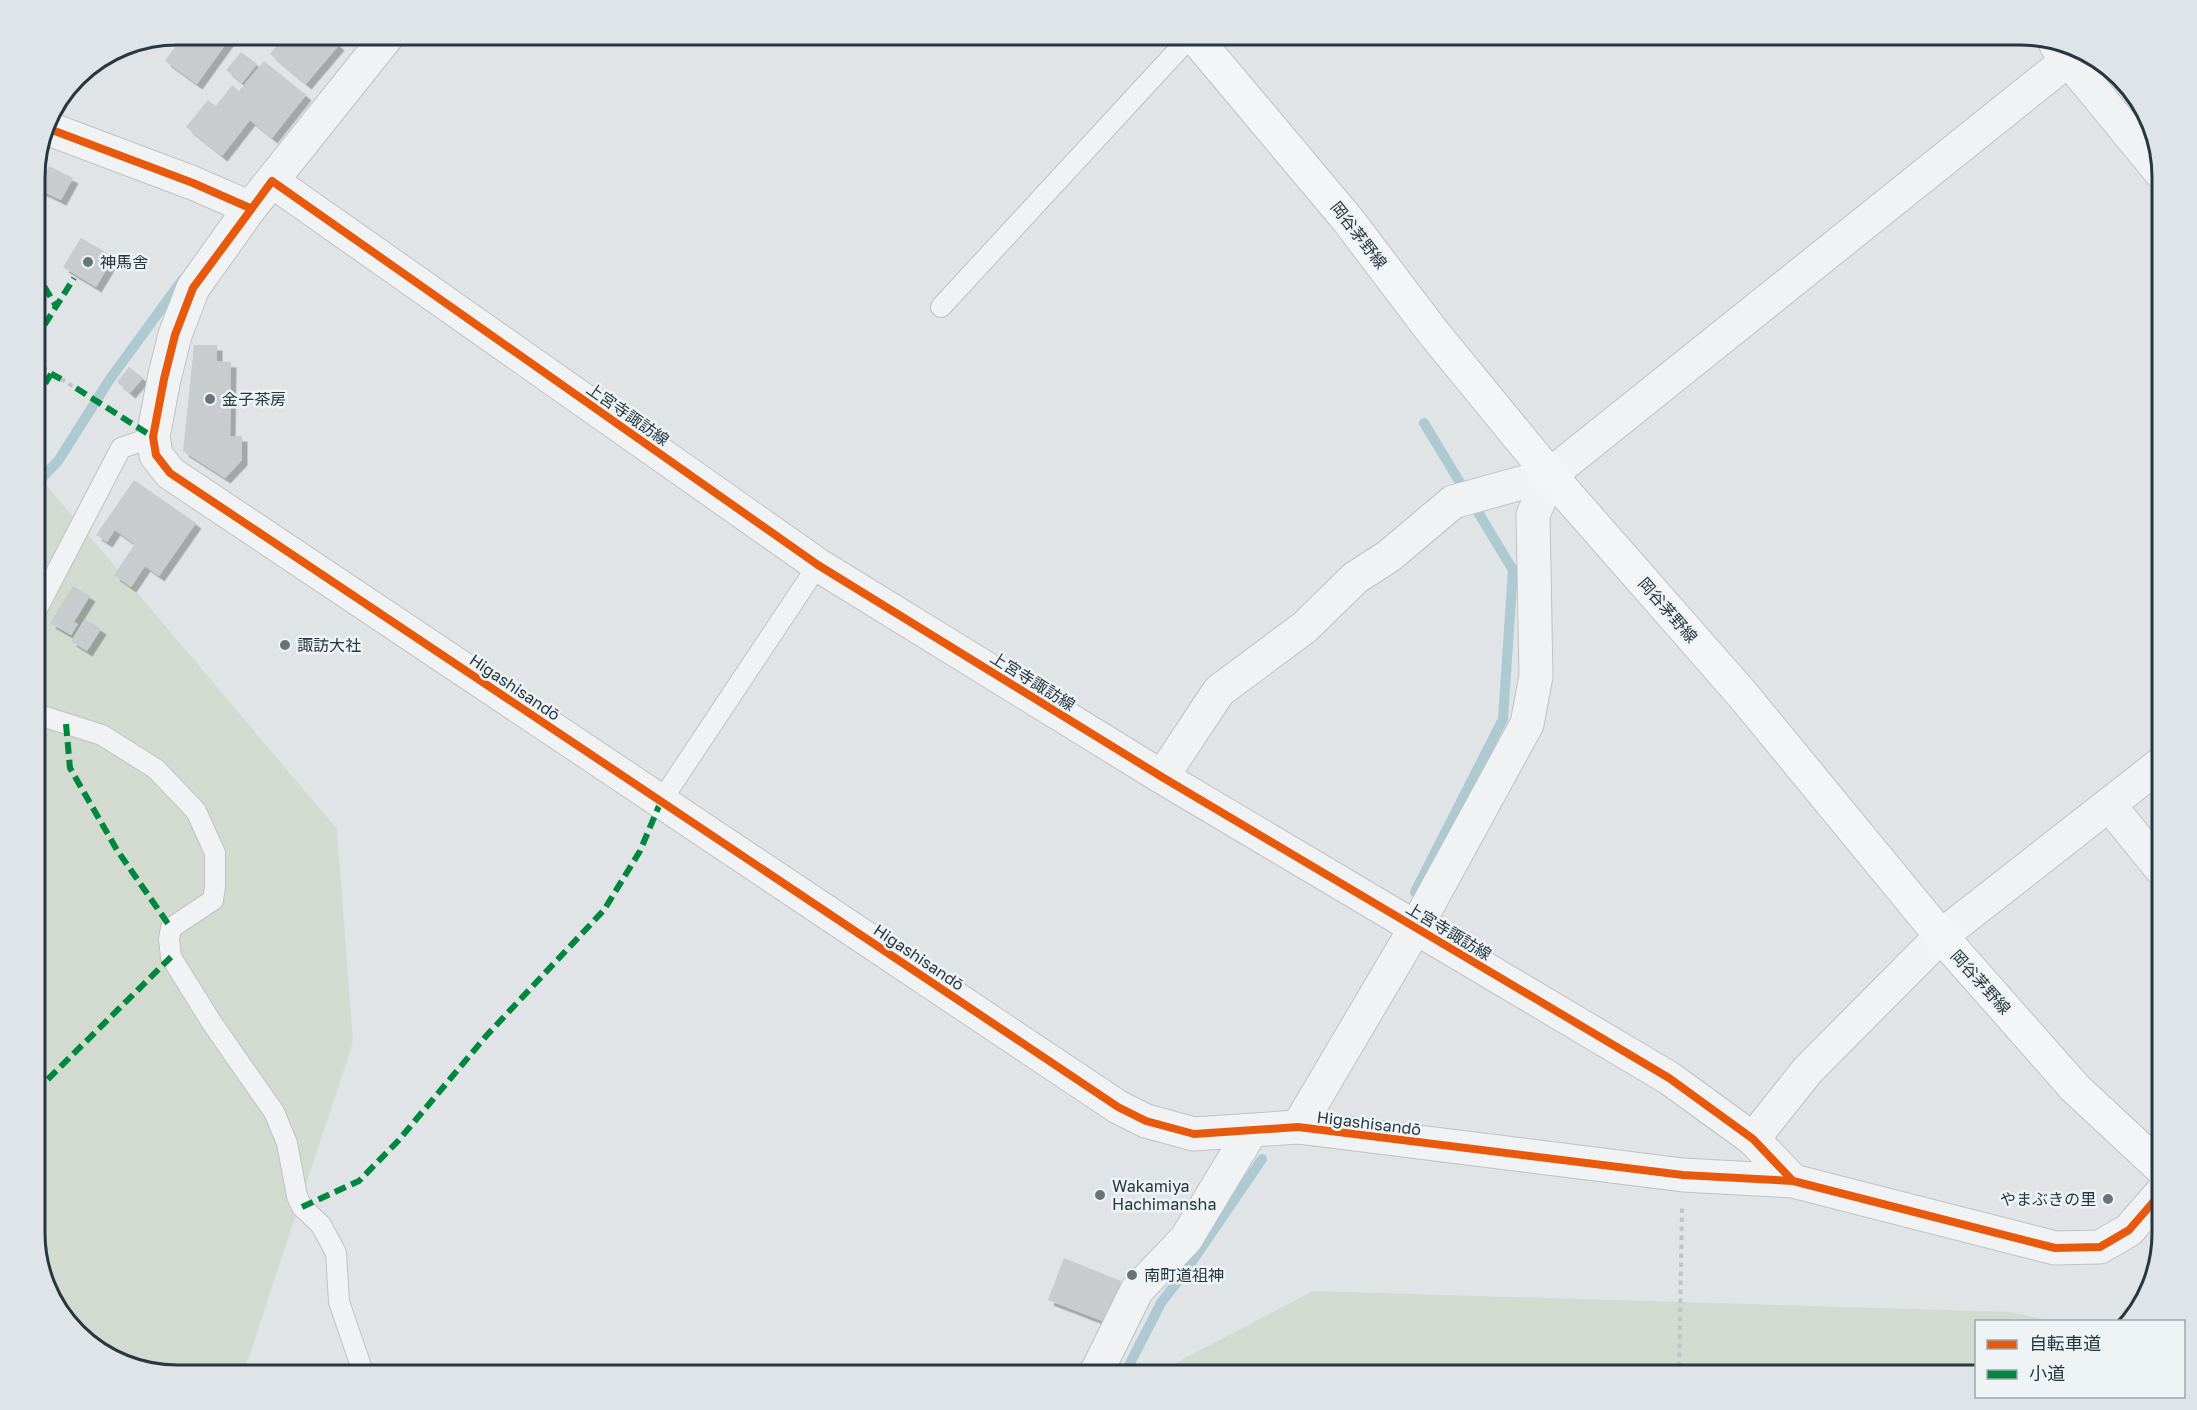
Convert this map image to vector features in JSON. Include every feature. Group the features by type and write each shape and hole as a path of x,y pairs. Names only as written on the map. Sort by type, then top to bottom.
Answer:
{"main road":[{"name":"岡谷茅野線","path":"1201,45 1348,220 1432,331 1550,475 1742,694 1941,936 2075,1088 2152,1160"}],"street":[{"path":"153,437 175,335 192,288 250,208 380,45"},
{"path":"1162,777 1219,692 1305,627 1355,578 1389,556 1453,502 1550,475 2066,54"},
{"path":"2068,55 2151,160"},
{"path":"53,131 194,183 250,208"},
{"name":"上宮寺諏訪線","path":"272,181 818,565 1162,777 1669,1078 1753,1139 1793,1181"},
{"name":"Higashisandō","path":"153,437 156,455 170,473 1118,1107 1146,1121 1194,1134 1298,1127 1683,1175 1793,1181 2055,1248 2100,1247 2129,1230 2152,1204"},
{"path":"1298,1127 1416,927 1527,724 1536,676 1533,515 1550,475"},
{"path":"1753,1139 1807,1071 1941,936 2152,772"},
{"path":"2110,806 2152,857"},
{"path":"1100,1365 1137,1290 1186,1239 1251,1131"}],"lane":[{"path":"941,307 1182,45"},
{"path":"45,594 122,448 153,437"},
{"path":"661,801 818,565"},
{"path":"45,717 102,735 156,769 196,811 215,853 213,900 171,928 169,939 171,957 212,1023 274,1112 287,1143 297,1196 302,1207 321,1225 336,1253 339,1302 360,1365"}],"path":[{"path":"61,380 76,388"},
{"path":"1679,1365 1683,1175"}],"shaded area":[{"path":"45,484 337,829 353,1042 246,1365 168,1365 151,1362 119,1351 90,1332 72,1313 55,1284 49,1267 45,1242"},
{"path":"1313,1291 2012,1312 2045,1320 1975,1320 1975,1365 1174,1365"}],"building":[{"path":"176,45 225,45 197,84 165,61"},
{"path":"277,45 339,45 306,84 270,54"},
{"path":"241,52 257,64 242,83 226,70"},
{"path":"264,61 306,95 272,138 250,120 222,156 186,127 208,100 216,106 232,85 239,91"},
{"path":"49,166 73,178 61,200 45,192 45,174"},
{"name":"神馬舎","path":"81,238 114,257 96,287 63,267"},
{"name":"金子茶房","path":"194,345 217,345 217,361 231,362 230,436 242,436 242,460 225,478 183,451"},
{"path":"129,367 143,378 130,393 117,382"},
{"path":"134,480 196,523 159,576 145,566 131,587 114,575 135,544 115,530 107,542 96,535"},
{"path":"73,586 90,596 74,622 78,624 71,635 50,623"},
{"path":"85,619 101,629 87,651 71,641"},
{"path":"1064,1258 1121,1281 1105,1322 1048,1300"}],"waterway":[{"path":"45,475 58,461 110,379 183,279"},
{"path":"1415,892 1503,719 1513,570 1424,423"},
{"path":"1129,1365 1161,1303 1262,1159"}],"marked path":[{"path":"45,324 74,278"},
{"path":"45,288 56,306"},
{"path":"45,370 61,379"},
{"path":"45,384 51,374"},
{"path":"76,388 153,437"},
{"path":"66,724 70,768 117,850 171,928"},
{"path":"302,1207 359,1181 398,1141 487,1035 604,910 640,851 661,801"},
{"path":"45,1082 171,957"}],"cycle path":[{"path":"53,131 193,183 250,208"},
{"path":"272,181 818,565 1162,777 1669,1078 1753,1139 1793,1181 1683,1175 1298,1127 1194,1134 1146,1121 1118,1107 170,473 156,455 153,437 175,335 193,288 272,181"},
{"path":"1793,1181 2055,1248 2100,1247 2129,1230 2152,1204"}],"place":[{"name":"神馬舎","path":"88,262"},
{"name":"金子茶房","path":"210,399"},
{"name":"諏訪大社","path":"285,645"},
{"name":"Wakamiya Hachimansha","path":"1100,1195"},
{"name":"やまぶきの里","path":"2108,1199"},
{"name":"南町道祖神","path":"1132,1275"}]}
